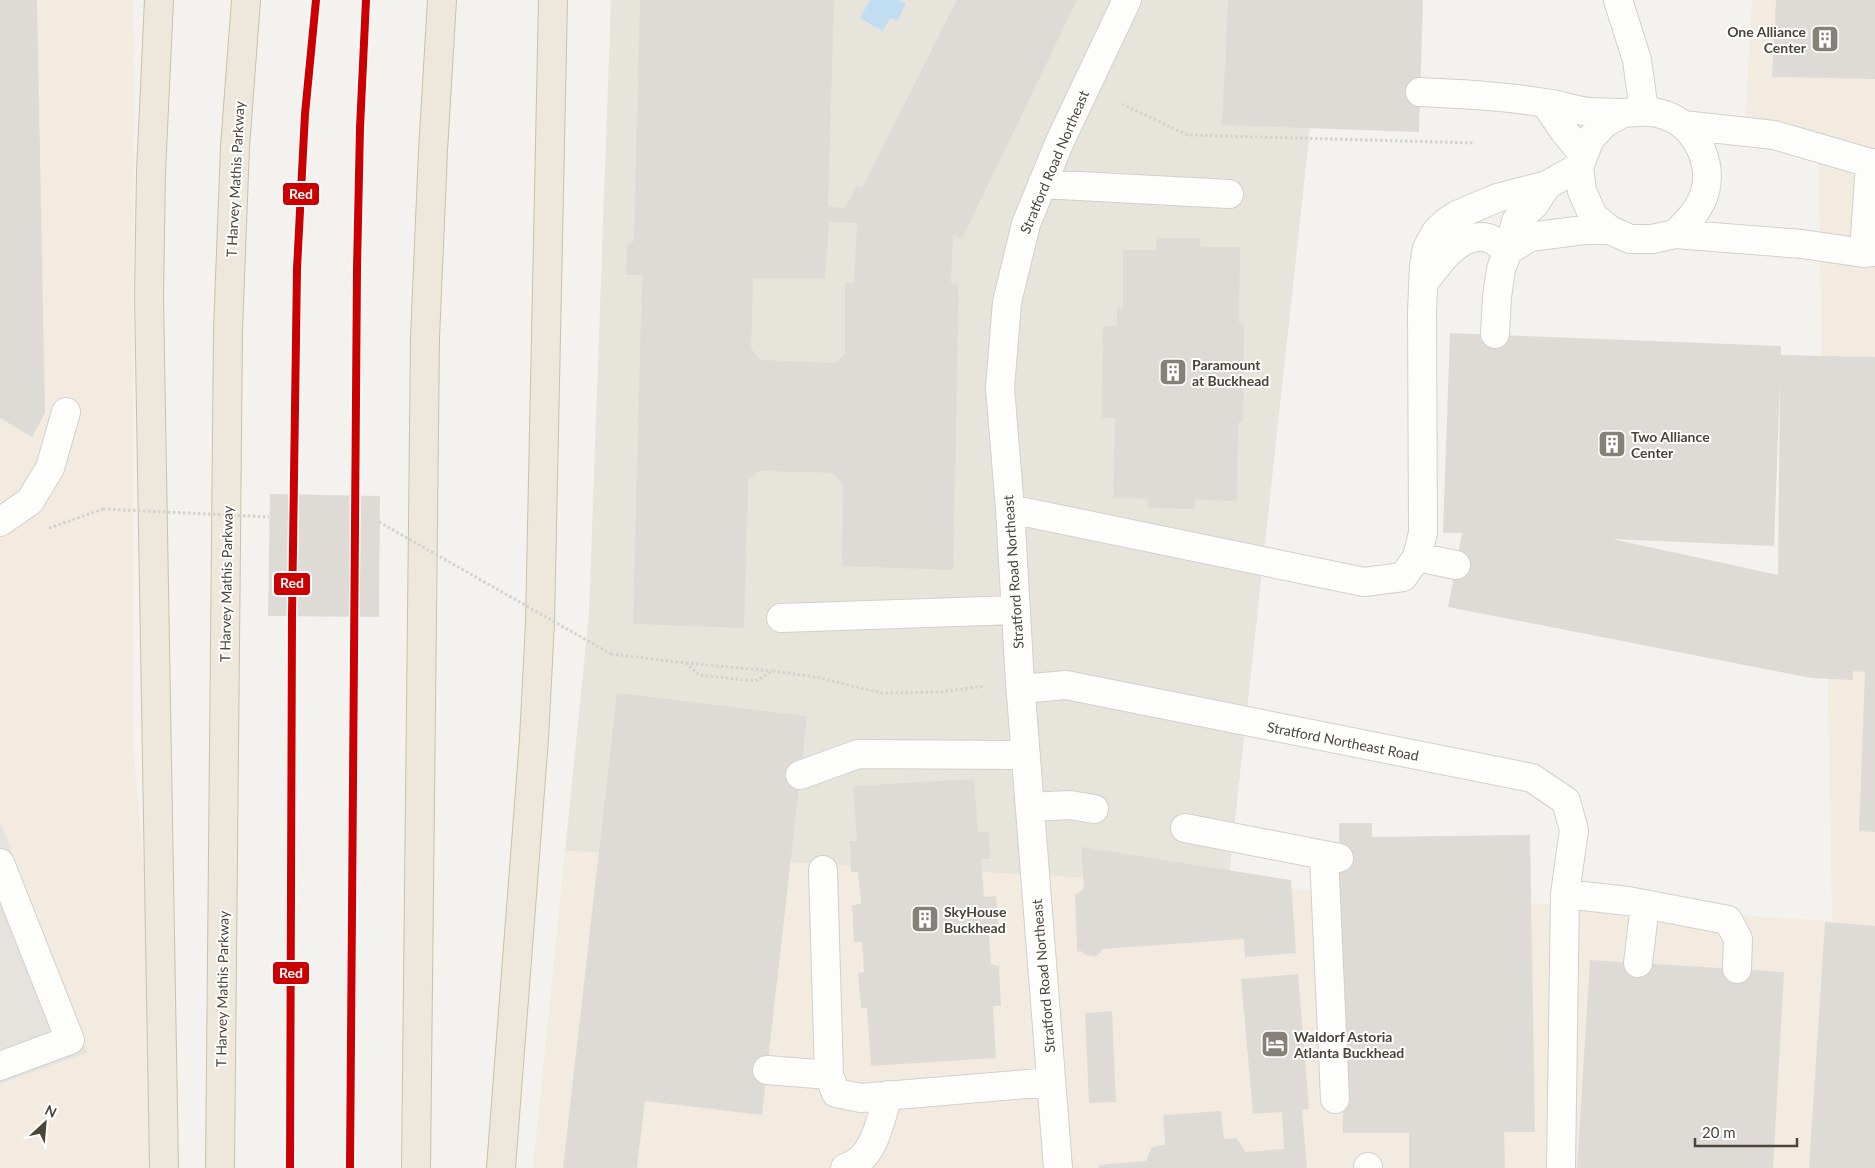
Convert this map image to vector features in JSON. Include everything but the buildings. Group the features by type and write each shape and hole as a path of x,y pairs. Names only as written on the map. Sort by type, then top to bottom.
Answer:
{"highway":[{"path":"158,0 151,172 149,296 164,1168"},
{"name":"T Harvey Mathis Parkway","path":"220,1168 228,330 235,146 246,0"},
{"path":"416,1168 425,338 442,0"},
{"path":"501,1168 534,739 540,623 553,0"}],"street":[{"name":"Stratford Road Northeast","path":"1058,1168 1000,388 1007,302 1026,224 1060,142 1127,0"},
{"path":"1618,0 1637,60 1634,112"},
{"path":"1420,92 1477,95 1545,103 1587,112 1634,112 1665,115 1683,125 1698,141 1706,160 1707,181 1702,202 1690,219 1674,234"},
{"path":"1545,103 1581,161"},
{"path":"1634,112 1605,123 1590,139 1581,161 1582,191 1593,216 1610,230 1630,239 1652,239 1674,234 1802,244 1869,252 1873,163 1774,136 1683,125"},
{"path":"1010,509 1364,582 1403,577 1417,557 1423,533 1423,284 1428,248 1436,232 1457,215 1497,198 1547,185 1581,161"},
{"path":"1042,184 1229,194"},
{"path":"1495,334 1500,269 1508,251 1516,221 1534,205 1547,185"},
{"path":"1508,251 1530,237 1584,230 1610,230"},
{"path":"1423,284 1441,260 1453,248 1467,240 1480,237 1490,238 1508,251"},
{"path":"0,522 30,501 35,493 50,468 66,412"},
{"path":"1417,557 1456,565"},
{"path":"781,618 1016,610"},
{"name":"Stratford Northeast Road","path":"1021,689 1066,685 1532,778 1566,802 1574,830 1565,894 1561,1168"},
{"path":"800,775 858,754 1026,755"},
{"path":"1030,807 1070,805 1094,809"},
{"path":"1185,828 1332,870 1335,1098"},
{"path":"0,862 70,1040 0,1066"},
{"path":"823,870 829,1075 836,1093 861,1098 1051,1082"},
{"path":"1565,894 1628,901 1728,920 1738,939 1737,969"},
{"path":"1638,963 1645,905"},
{"path":"767,1070 829,1075"},
{"path":"845,1168 855,1165 873,1144 888,1095"}],"path":[{"path":"1122,104 1188,135 1475,143"},
{"path":"103,509 269,517"},
{"path":"380,522 611,654 815,677 882,693 939,692 985,686"},
{"path":"686,663 699,675 755,681 773,671"}],"shaded area":[{"path":"0,0 134,0 133,744 170,1168 0,1168"},
{"path":"611,0 1324,0 1228,885 565,851 589,614"},
{"path":"1752,0 1875,0 1875,1168 533,1168 565,851 1228,885 1832,921 1818,139 1744,141"},
{"path":"0,821 87,1053 0,1084"}],"water":[{"path":"870,0 898,0 906,4 897,21 890,18 883,31 860,18"}],"transit line":[{"name":"Red","path":"290,1168 292,616 297,269 305,114 316,0"},
{"name":"Red","path":"350,1168 357,269 360,128 366,0"}],"place":[{"name":"One Alliance Center","path":"1825,39"},
{"name":"Paramount at Buckhead","path":"1173,372"},
{"name":"Two Alliance Center","path":"1612,444"},
{"name":"SkyHouse Buckhead","path":"925,919"},
{"name":"Waldorf Astoria Atlanta Buckhead","path":"1275,1044"}]}
